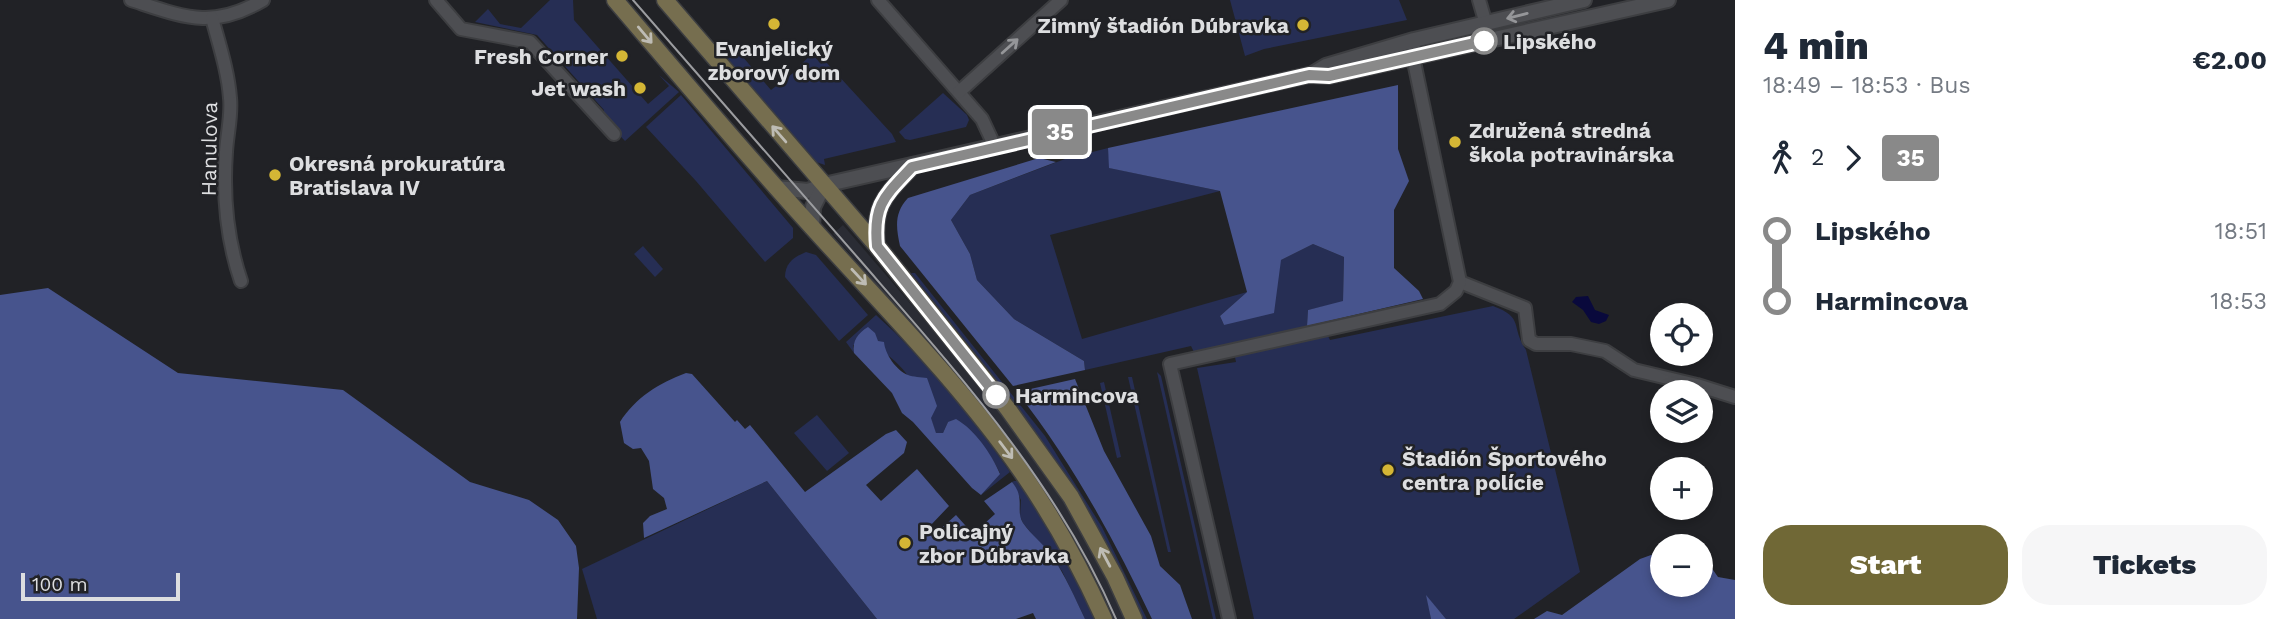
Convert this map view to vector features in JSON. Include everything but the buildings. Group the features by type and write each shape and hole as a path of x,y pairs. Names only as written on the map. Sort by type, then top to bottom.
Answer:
{"main road":[{"path":"615,0 776,188 928,353 986,423 1041,501 1068,547 1104,619"},
{"path":"665,0 877,246 1008,409 1060,481 1093,535 1134,619"}],"street":[{"path":"131,0 180,15 212,18 230,17 258,1"},
{"path":"436,0 461,29 530,42 614,134"},
{"path":"878,0 982,119 995,147"},
{"path":"959,92 1061,0"},
{"path":"1479,0 1486,24"},
{"path":"776,188 808,191 824,185 1309,75 1326,66 1414,40 1584,0"},
{"path":"1309,75 1329,76 1668,0"},
{"name":"Hanulova","path":"212,18 231,101 225,153 229,237 241,281"},
{"path":"1229,619 1170,364 1440,304 1456,291 1460,282 1413,57 1414,40"},
{"path":"877,246 875,223 878,210 888,193 912,167"},
{"path":"812,228 813,207 824,185"},
{"path":"1460,282 1525,308 1529,340 1536,344 1571,344 1605,351 1634,370 1735,397"}],"shaded area":[{"path":"550,0 573,0 574,20 648,104 669,86 659,75 679,92 625,141 602,117 604,110 537,35 475,22 488,9 500,24 521,28"},
{"name":"Zimný štadión Dúbravka","path":"1230,0 1399,0 1407,20 1264,49 1245,56"},
{"path":"731,43 771,90 801,67 810,56 810,51 821,64 825,61 892,134 896,142 824,159 825,165 813,161 723,57 724,49"},
{"path":"1398,85 1398,149 1409,181 1394,210 1394,268 1419,291 1423,299 1307,326 1308,310 1343,301 1344,257 1313,244 1281,260 1274,313 1224,325 1220,316 1247,292 1220,191 1109,168 1108,148"},
{"path":"943,93 967,115 969,120 966,127 905,139 899,132"},
{"path":"681,95 793,228 793,238 765,262 646,127"},
{"path":"1108,148 1110,168 1220,191 1050,235 1082,339 1247,292 1220,316 1224,325 1281,260 1313,244 1344,257 1343,302 1308,310 1307,326 1194,352 1191,346 1085,370 1084,361 1014,319 977,280 970,254 951,220 970,195 1065,159"},
{"path":"1039,158 1056,162 970,195 951,220 970,254 977,280 1014,319 1084,361 1085,370 1013,386 900,246 897,220 900,209 908,198"},
{"path":"843,225 977,381 1027,446 1083,529 1128,619 1113,619 1065,526 923,338 833,234"},
{"path":"643,246 663,269 655,277 634,254"},
{"path":"806,252 816,255 868,315 839,341 785,277 791,261"},
{"path":"911,273 915,273 1045,436 1102,527 1147,619 1142,619 1013,406 1015,404"},
{"path":"48,288 178,373 343,390 470,482 529,500 558,520 576,546 579,568 577,619 0,619 0,295"},
{"path":"1588,296 1595,310 1609,315 1606,321 1599,324 1591,322 1583,310 1572,302 1576,297"},
{"name":"Štadión Športového centra polície","path":"1493,306 1513,319 1526,350 1580,572 1514,619 1446,619 1427,597 1431,619 1254,619 1197,368 1236,362 1235,357 1328,336 1330,340"},
{"path":"876,315 947,389 1010,472 981,495 1000,473 984,449 948,422 943,433 936,434 917,390 903,369 879,350 853,345 854,353 846,342"},
{"path":"868,327 875,333 878,341 884,342 895,366 910,376 927,378 937,406 931,418 936,433 943,433 948,422 956,419 970,429 987,450 1000,474 981,495 902,413 892,393 854,353 856,338"},
{"path":"1157,372 1161,376 1216,619 1213,619"},
{"path":"686,373 692,374 735,422 737,420 745,429 750,425 805,492 886,434 896,430 907,442 904,453 866,485 881,501 917,469 949,506 929,527 935,534 956,515 973,534 995,514 984,501 1012,482 1020,499 1023,523 1057,563 1085,619 1036,619 1033,613 1016,619 877,619 767,481 644,538 643,523 650,516 667,509 664,498 653,489 649,461 641,448 633,449 624,443 620,422 648,392"},
{"path":"1128,377 1132,377 1171,552 1168,552"},
{"path":"1075,379 1104,451 1151,536 1160,566 1180,585 1192,619 1152,619 1091,502 1056,446 1017,392"},
{"path":"1104,382 1121,457 1117,458 1100,383"},
{"path":"817,415 849,453 827,471 794,433"},
{"path":"767,481 877,619 597,619 582,569"},
{"path":"1020,481 1024,487 1097,619 1085,619 1062,571 1023,523 1020,516 1021,500 1012,482"},
{"path":"1650,555 1650,597 1713,597 1713,570 1718,577 1735,580 1735,619 1534,619 1547,611 1562,615 1640,559"},
{"path":"1426,595 1446,619 1431,619"}],"tram line":[{"path":"633,0 932,343 1002,430 1065,521 1116,619"}],"bus line":[{"name":"35","path":"996,395 877,246 875,223 878,210 888,193 912,167 1309,75 1329,76 1484,41"}],"place":[{"name":"Evanjelický zborový dom","path":"774,24"},
{"name":"Zimný štadión Dúbravka","path":"1303,25"},
{"name":"Lipského","path":"1484,41"},
{"name":"Fresh Corner","path":"622,56"},
{"name":"Jet wash","path":"640,88"},
{"name":"Združená stredná škola potravinárska","path":"1455,142"},
{"name":"Okresná prokuratúra Bratislava IV","path":"275,175"},
{"name":"Harmincova","path":"996,395"},
{"name":"Štadión Športového centra polície","path":"1388,470"},
{"name":"Policajný zbor Dúbravka","path":"905,543"}]}
